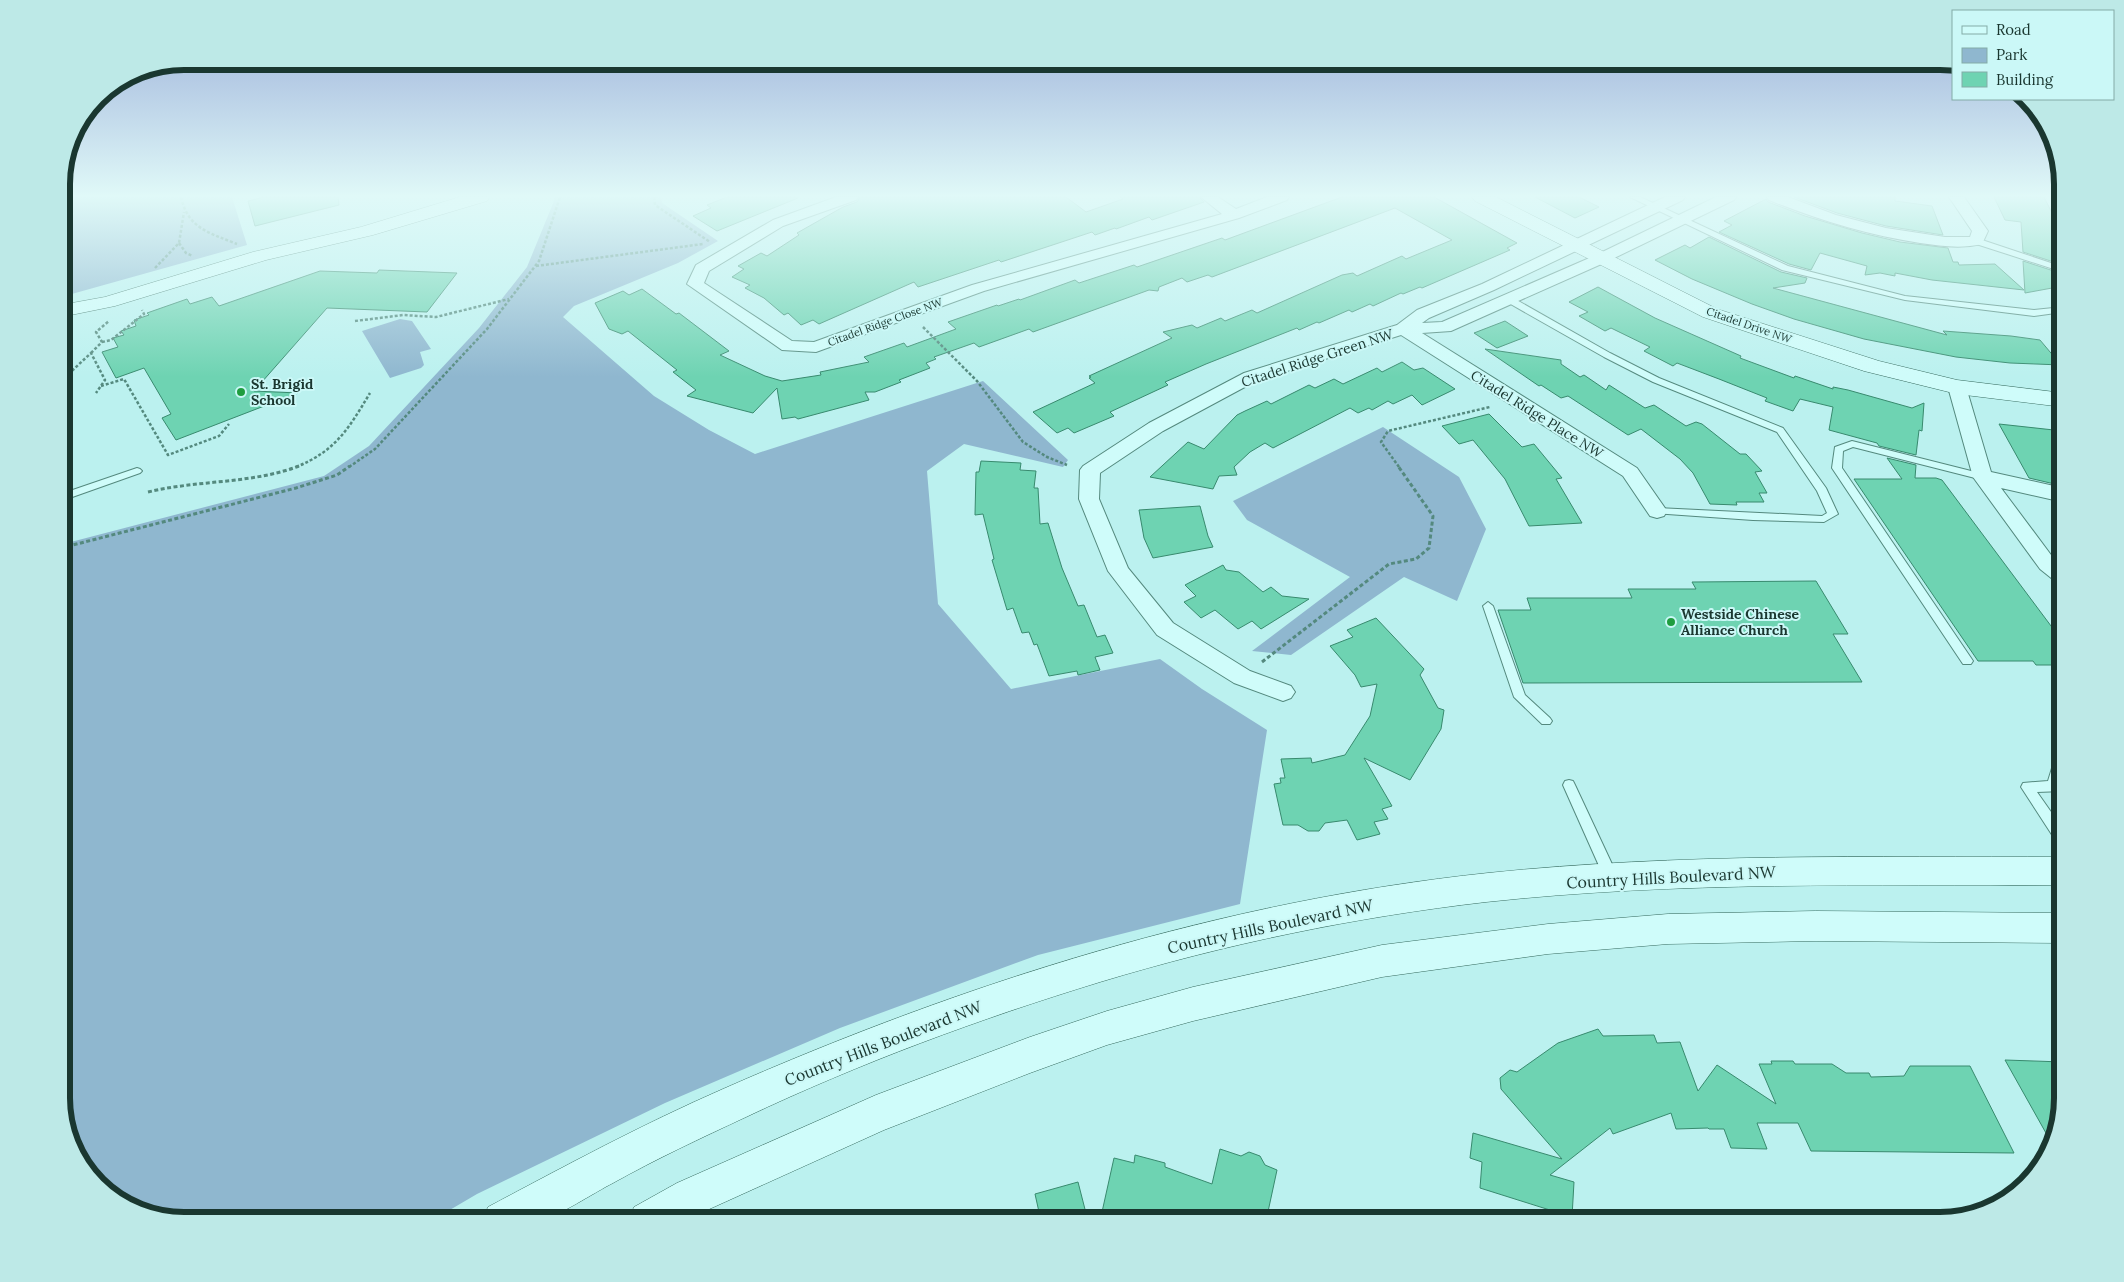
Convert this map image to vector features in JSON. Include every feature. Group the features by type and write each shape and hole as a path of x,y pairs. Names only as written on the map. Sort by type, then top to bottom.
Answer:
{"main road":[{"path":"70,309 108,302 257,257"},
{"name":"Citadel Drive NW","path":"1596,257 1710,313 1872,366 1957,387 2054,399"},
{"name":"Citadel Drive NW","path":"2036,397 2054,395"},
{"name":"Country Hills Boulevard NW","path":"518,1212 578,1178 724,1106 892,1036 1046,983 1208,936 1354,907 1483,888 1611,877 1755,872 2054,870"},
{"path":"664,1212 691,1197 876,1114 1030,1055 1107,1028 1193,1004 1382,961 1548,939 1668,929 1816,926 2054,928"}],"street":[{"name":"Citadel Ridge Close NW","path":"721,257 702,268 695,284 788,346 816,346 978,288 1087,257"},
{"name":"Citadel Ridge Green NW","path":"1404,329 1423,314 1488,287 1551,257"},
{"name":"Citadel Ridge Green NW","path":"1283,692 1242,677 1165,629 1119,571 1090,499 1090,470 1156,427 1250,377 1404,329 1445,327 1605,257"},
{"name":"Citadel Ridge Place NW","path":"1404,329 1630,472 1657,511"},
{"path":"1957,387 1983,477 2047,564 2054,569"},
{"path":"1983,477 2054,493"}],"lane":[{"path":"1762,257 1786,268 1905,298 2034,313 2054,310"},
{"path":"2023,257 2054,267"},
{"path":"1510,300 1607,355 1656,380 1780,430 1822,490 1833,514 1824,520 1657,511"},
{"path":"1967,661 1837,468 1838,449 1852,444 1983,477"},
{"path":"70,495 137,471"},
{"path":"1488,606 1520,697 1546,721"},
{"path":"1569,785 1611,877"},
{"path":"2054,786 2027,787 2054,827"}],"path":[{"path":"153,269 165,257"},
{"path":"70,545 287,490 337,475 375,449 487,329 540,257"},
{"path":"535,266 605,257"},
{"path":"355,321 403,316 442,316 510,299"},
{"path":"70,373 102,342 111,340 144,314 138,303"},
{"path":"102,342 96,332 110,320"},
{"path":"922,326 977,381 1023,442 1047,457 1067,465"},
{"path":"91,353 105,380 96,393"},
{"path":"101,386 124,379 168,455 219,436 229,424"},
{"path":"148,492 166,486 272,473 300,467 324,454 339,441 370,393"},
{"path":"1242,677 1389,564 1416,559 1429,548 1433,516 1381,442 1388,431 1515,401"}],"green space":[{"path":"70,257 205,257 70,294"},
{"path":"531,257 689,257 574,306 563,317 654,396 709,430 755,454 983,381 1068,460 1063,467 964,444 927,471 938,604 1011,689 1160,659 1202,689 1267,730 1240,904 1038,955 840,1028 665,1103 477,1194 446,1212 184,1212 169,1211 140,1203 127,1197 103,1179 89,1161 76,1135 70,1105 70,542 324,476 369,446 479,328 527,267"},
{"path":"400,319 412,321 431,349 420,352 424,365 421,368 390,378 362,331"},
{"path":"1383,427 1459,477 1486,529 1457,601 1404,577 1291,655 1252,651 1350,577 1247,520 1233,501"}],"building":[{"path":"754,257 1017,257 1001,262 999,260 918,287 914,282 819,324 813,320 801,325 788,313 784,315 764,298 745,288 750,285 732,277 744,269 738,266"},
{"path":"1167,257 1266,257 1212,277 1208,275 1187,282 1182,278 1159,287 1158,291 1149,290 1033,332 1029,329 979,347 974,343 934,357 936,359 926,363 930,368 899,380 901,382 875,392 865,392 869,400 798,419 795,417 782,419 777,388 753,413 687,396 696,390 673,372 677,370 628,331 622,334 609,329 595,303 623,291 629,295 642,289 676,314 679,313 729,351 720,355 765,376 782,381 821,375 820,372 869,362 864,357 904,343 907,347 956,329 948,322 997,305 1020,300 1075,280 1079,283 1134,265 1137,267"},
{"path":"1400,257 1406,259 1411,257 1494,257 1422,288 1401,293 1373,306 1370,304 1352,312 1349,310 1299,330 1297,328 1206,364 1165,382 1168,385 1110,412 1114,416 1074,433 1068,428 1057,433 1033,412 1095,383 1089,376 1172,338 1163,332 1192,325 1197,328 1221,318 1225,321 1252,310 1257,313 1342,275 1353,273 1357,276"},
{"path":"1661,257 1750,257 1781,272 1807,278 1805,283 1773,288 1947,335 1943,331 2040,340 2054,357 2054,365 2010,363 1956,357 1864,339 1794,319 1752,304 1692,279 1655,260"},
{"path":"1773,257 1818,257 1811,270 1789,264"},
{"path":"1834,257 1951,257 1953,262 1958,262 1959,265 1995,264 2024,290 1932,280 1895,273 1895,276 1880,273 1865,275 1867,266"},
{"path":"2038,257 2054,257 2054,262"},
{"path":"2023,261 2054,271 2054,288 2025,293"},
{"path":"379,270 457,273 427,312 327,308 254,391 298,393 176,440 162,418 171,414 144,368 116,378 102,352 118,347 113,338 124,335 121,331 136,326 134,320 149,315 147,313 187,299 190,304 212,297 219,306 320,271 377,273"},
{"path":"1598,287 1655,318 1741,356 1740,358 1794,378 1795,376 1833,389 1833,387 1848,390 1912,408 1924,403 1922,431 1919,430 1916,455 1879,446 1877,443 1829,430 1833,407 1800,399 1793,411 1765,401 1767,398 1677,363 1673,366 1644,351 1650,347 1611,328 1605,331 1579,316 1588,312 1569,302"},
{"path":"1505,321 1528,336 1497,348 1474,333"},
{"path":"1485,349 1561,360 1561,364 1580,377 1584,375 1606,390 1609,385 1645,408 1654,405 1686,426 1696,422 1702,424 1740,454 1746,454 1762,471 1755,472 1767,493 1759,493 1764,502 1736,502 1737,505 1710,504 1693,473 1680,459 1641,429 1628,435 1568,396 1561,398 1541,385 1539,386"},
{"path":"1402,362 1414,370 1423,368 1455,389 1422,405 1412,395 1393,404 1388,401 1372,410 1369,408 1358,413 1350,408 1273,448 1265,443 1250,452 1234,467 1237,475 1219,476 1213,489 1150,477 1188,442 1204,449 1237,415 1245,411 1267,401 1271,404 1309,385 1315,388 1334,379 1343,384 1377,368 1382,372"},
{"path":"1489,414 1522,447 1534,444 1562,478 1556,479 1582,523 1529,526 1505,479 1473,440 1459,444 1442,426"},
{"path":"1999,424 2054,430 2054,484 2029,478"},
{"path":"1887,458 1916,465 1915,478 1936,478 1942,480 2054,630 2054,665 2036,665 2033,661 1978,661 1854,479 1902,479"},
{"path":"981,461 1021,463 1020,470 1036,471 1034,488 1038,488 1040,524 1048,523 1062,568 1078,606 1084,605 1097,637 1105,635 1113,653 1095,657 1100,670 1078,675 1077,671 1049,676 1037,644 1034,645 1029,632 1022,633 1013,608 1007,610 992,560 994,559 983,514 975,515 976,472 979,472"},
{"path":"1200,506 1213,547 1153,558 1144,538 1139,510"},
{"path":"1223,565 1226,570 1239,572 1263,592 1271,587 1282,596 1309,599 1261,629 1252,621 1238,629 1215,610 1201,618 1184,602 1196,596 1185,585"},
{"name":"Westside Chinese Alliance Church","path":"1816,581 1848,634 1833,634 1862,682 1523,683 1498,610 1531,610 1527,598 1632,598 1628,589 1696,589 1692,582"},
{"path":"1376,618 1424,669 1420,675 1438,708 1444,710 1441,729 1410,780 1364,758 1392,806 1382,809 1388,819 1374,822 1380,834 1357,840 1347,820 1325,823 1319,831 1308,831 1298,825 1283,825 1274,784 1281,783 1280,778 1285,778 1281,759 1311,758 1312,763 1345,755 1370,716 1377,684 1361,687 1355,675 1330,646 1353,637 1347,630"},
{"path":"1598,1029 1603,1036 1654,1035 1657,1043 1680,1042 1698,1091 1717,1065 1776,1104 1759,1064 1772,1064 1771,1061 1793,1061 1795,1064 1832,1064 1846,1073 1869,1073 1871,1077 1904,1076 1910,1066 1970,1066 2014,1153 1811,1151 1798,1123 1757,1123 1767,1149 1731,1148 1724,1129 1676,1129 1671,1113 1613,1134 1610,1128 1550,1175 1574,1182 1572,1212 1556,1212 1480,1188 1482,1162 1470,1158 1473,1133 1562,1159 1501,1089 1500,1078 1510,1070 1517,1072 1558,1043"},
{"path":"2005,1060 2054,1062 2053,1113 2047,1135"},
{"path":"1220,1149 1241,1156 1249,1152 1260,1156 1265,1165 1277,1170 1268,1212 1102,1212 1114,1158 1134,1163 1135,1155 1165,1163 1165,1167 1212,1184"},
{"path":"1078,1182 1086,1212 1039,1212 1035,1194"}],"place":[{"name":"St. Brigid School","path":"241,392"},
{"name":"Westside Chinese Alliance Church","path":"1671,622"}]}
